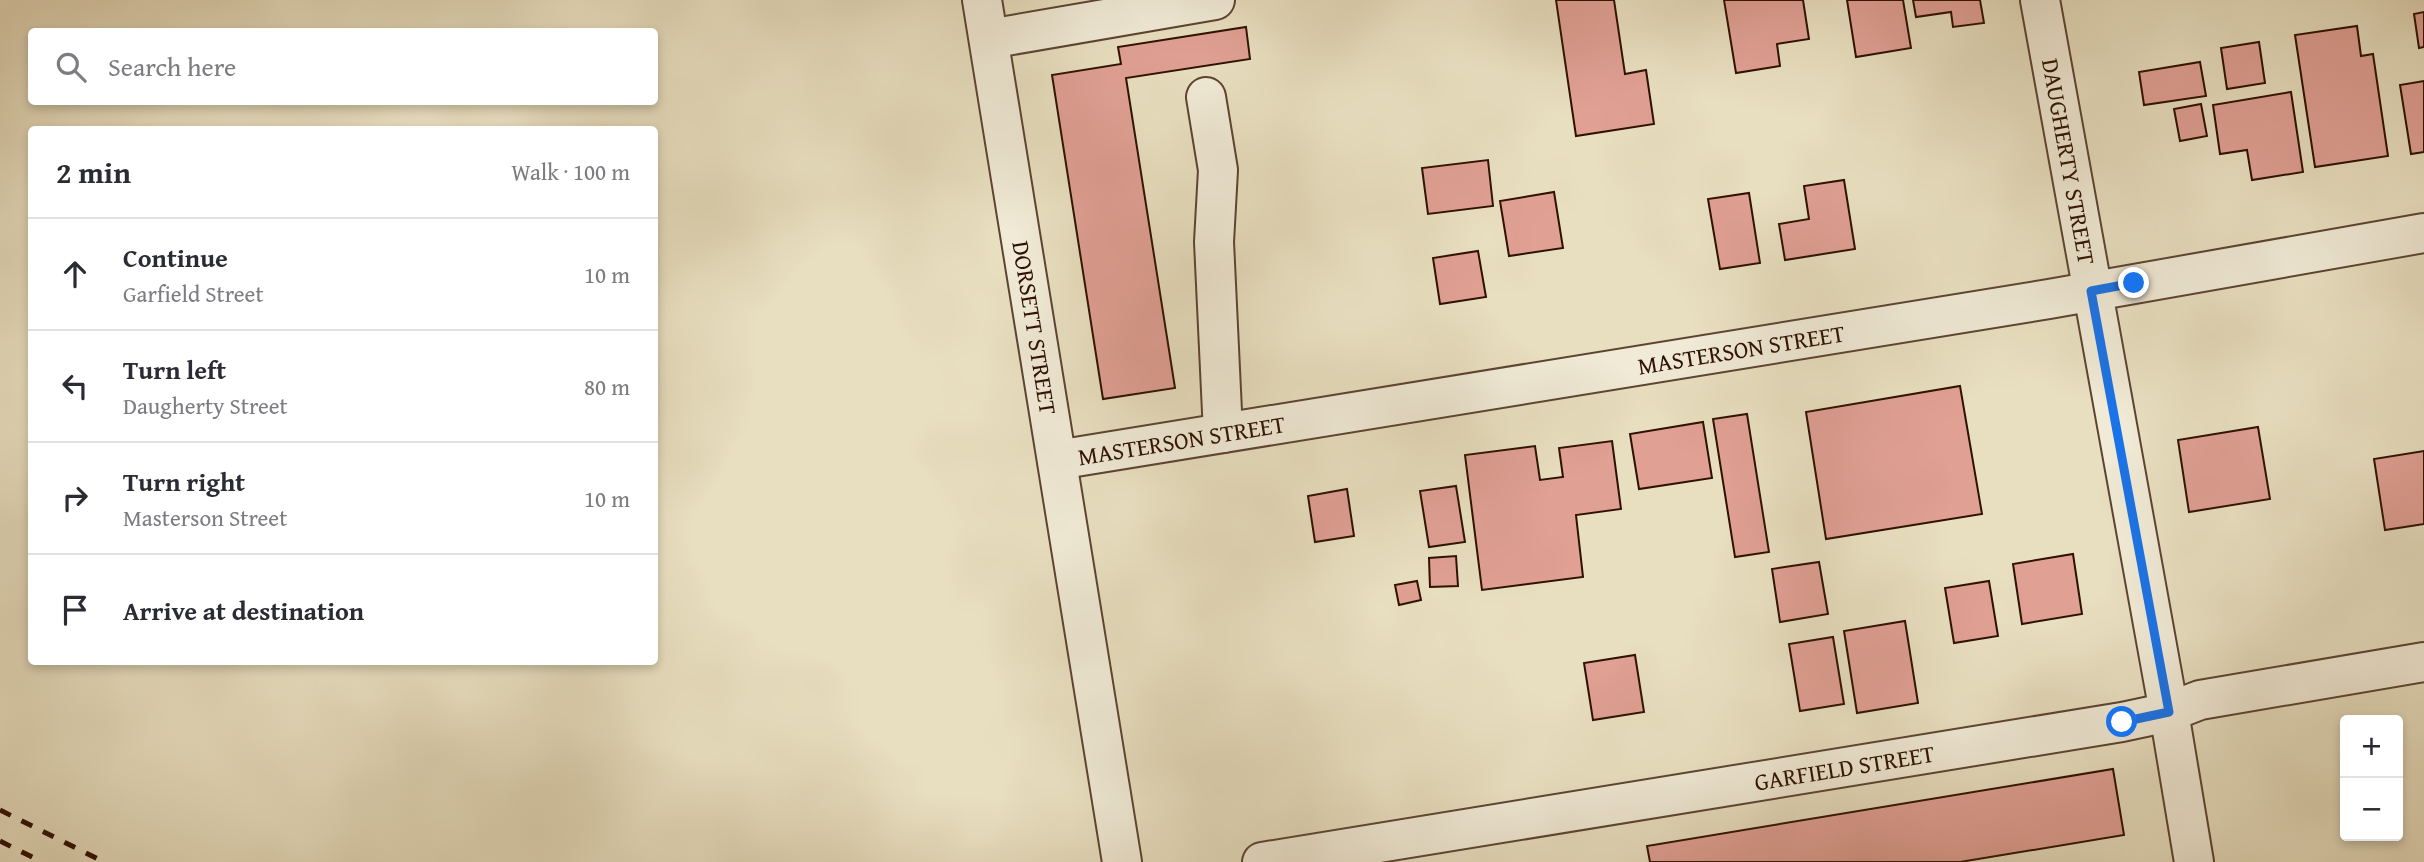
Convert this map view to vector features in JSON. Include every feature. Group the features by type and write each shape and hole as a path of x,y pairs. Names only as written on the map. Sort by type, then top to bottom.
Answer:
{"street":[{"name":"DORSETT STREET","path":"982,0 1122,862"},
{"path":"989,39 1214,0"},
{"name":"DAUGHERTY STREET","path":"2040,0 2194,862"},
{"path":"1206,97 1218,170 1214,242 1223,433"},
{"name":"MASTERSON STREET","path":"1057,460 2091,291 2424,233"},
{"name":"GARFIELD STREET","path":"1262,862 2081,729 2169,712 2200,700 2424,662"}],"building":[{"path":"1556,0 1614,0 1625,74 1646,70 1654,124 1576,136"},
{"path":"1724,0 1803,0 1809,39 1777,44 1780,66 1736,73"},
{"path":"1847,0 1903,0 1911,48 1856,57"},
{"path":"1913,0 1980,0 1984,23 1953,27 1951,12 1916,17"},
{"path":"2424,12 2424,47 2419,48 2414,14"},
{"path":"2357,26 2361,56 2373,54 2388,156 2315,167 2295,35"},
{"path":"1246,27 1250,59 1126,78 1175,388 1103,399 1052,75 1121,64 1118,47"},
{"path":"2259,42 2265,83 2227,89 2221,48"},
{"path":"2200,62 2206,96 2144,105 2139,72"},
{"path":"2424,81 2424,152 2411,154 2400,85"},
{"path":"2291,92 2303,172 2252,180 2247,150 2220,154 2213,105"},
{"path":"2201,104 2207,136 2180,141 2174,109"},
{"path":"1488,160 1493,206 1428,214 1422,168"},
{"path":"1844,180 1855,249 1785,260 1779,224 1809,219 1804,186"},
{"path":"1554,192 1563,248 1509,256 1500,201"},
{"path":"1749,193 1760,263 1720,269 1708,199"},
{"path":"1478,251 1486,297 1440,304 1433,258"},
{"path":"1960,386 1982,514 1826,539 1806,412"},
{"path":"1747,414 1769,552 1735,557 1713,419"},
{"path":"1703,422 1712,478 1639,489 1630,434"},
{"path":"2258,427 2270,499 2189,512 2178,440"},
{"path":"1612,441 1621,509 1576,515 1583,577 1482,590 1465,455 1535,446 1540,480 1563,477 1559,448"},
{"path":"2424,451 2424,524 2385,530 2374,459"},
{"path":"1456,486 1465,542 1429,547 1420,491"},
{"path":"1347,489 1354,536 1315,542 1308,496"},
{"path":"2073,554 2082,614 2022,624 2013,564"},
{"path":"1456,556 1458,586 1430,587 1429,558"},
{"path":"1819,562 1828,614 1780,622 1772,569"},
{"path":"1417,581 1421,600 1399,605 1395,585"},
{"path":"1989,581 1998,636 1954,643 1945,588"},
{"path":"1905,621 1918,703 1857,713 1844,631"},
{"path":"1833,637 1844,704 1800,711 1789,644"},
{"path":"1635,655 1644,712 1593,720 1584,663"},
{"path":"2113,769 2124,835 1960,862 1650,862 1647,846"}],"railway":[{"path":"0,810 104,862"},
{"path":"0,841 42,862"}],"route":[{"path":"2122,722 2169,712 2091,291 2134,283"}]}
